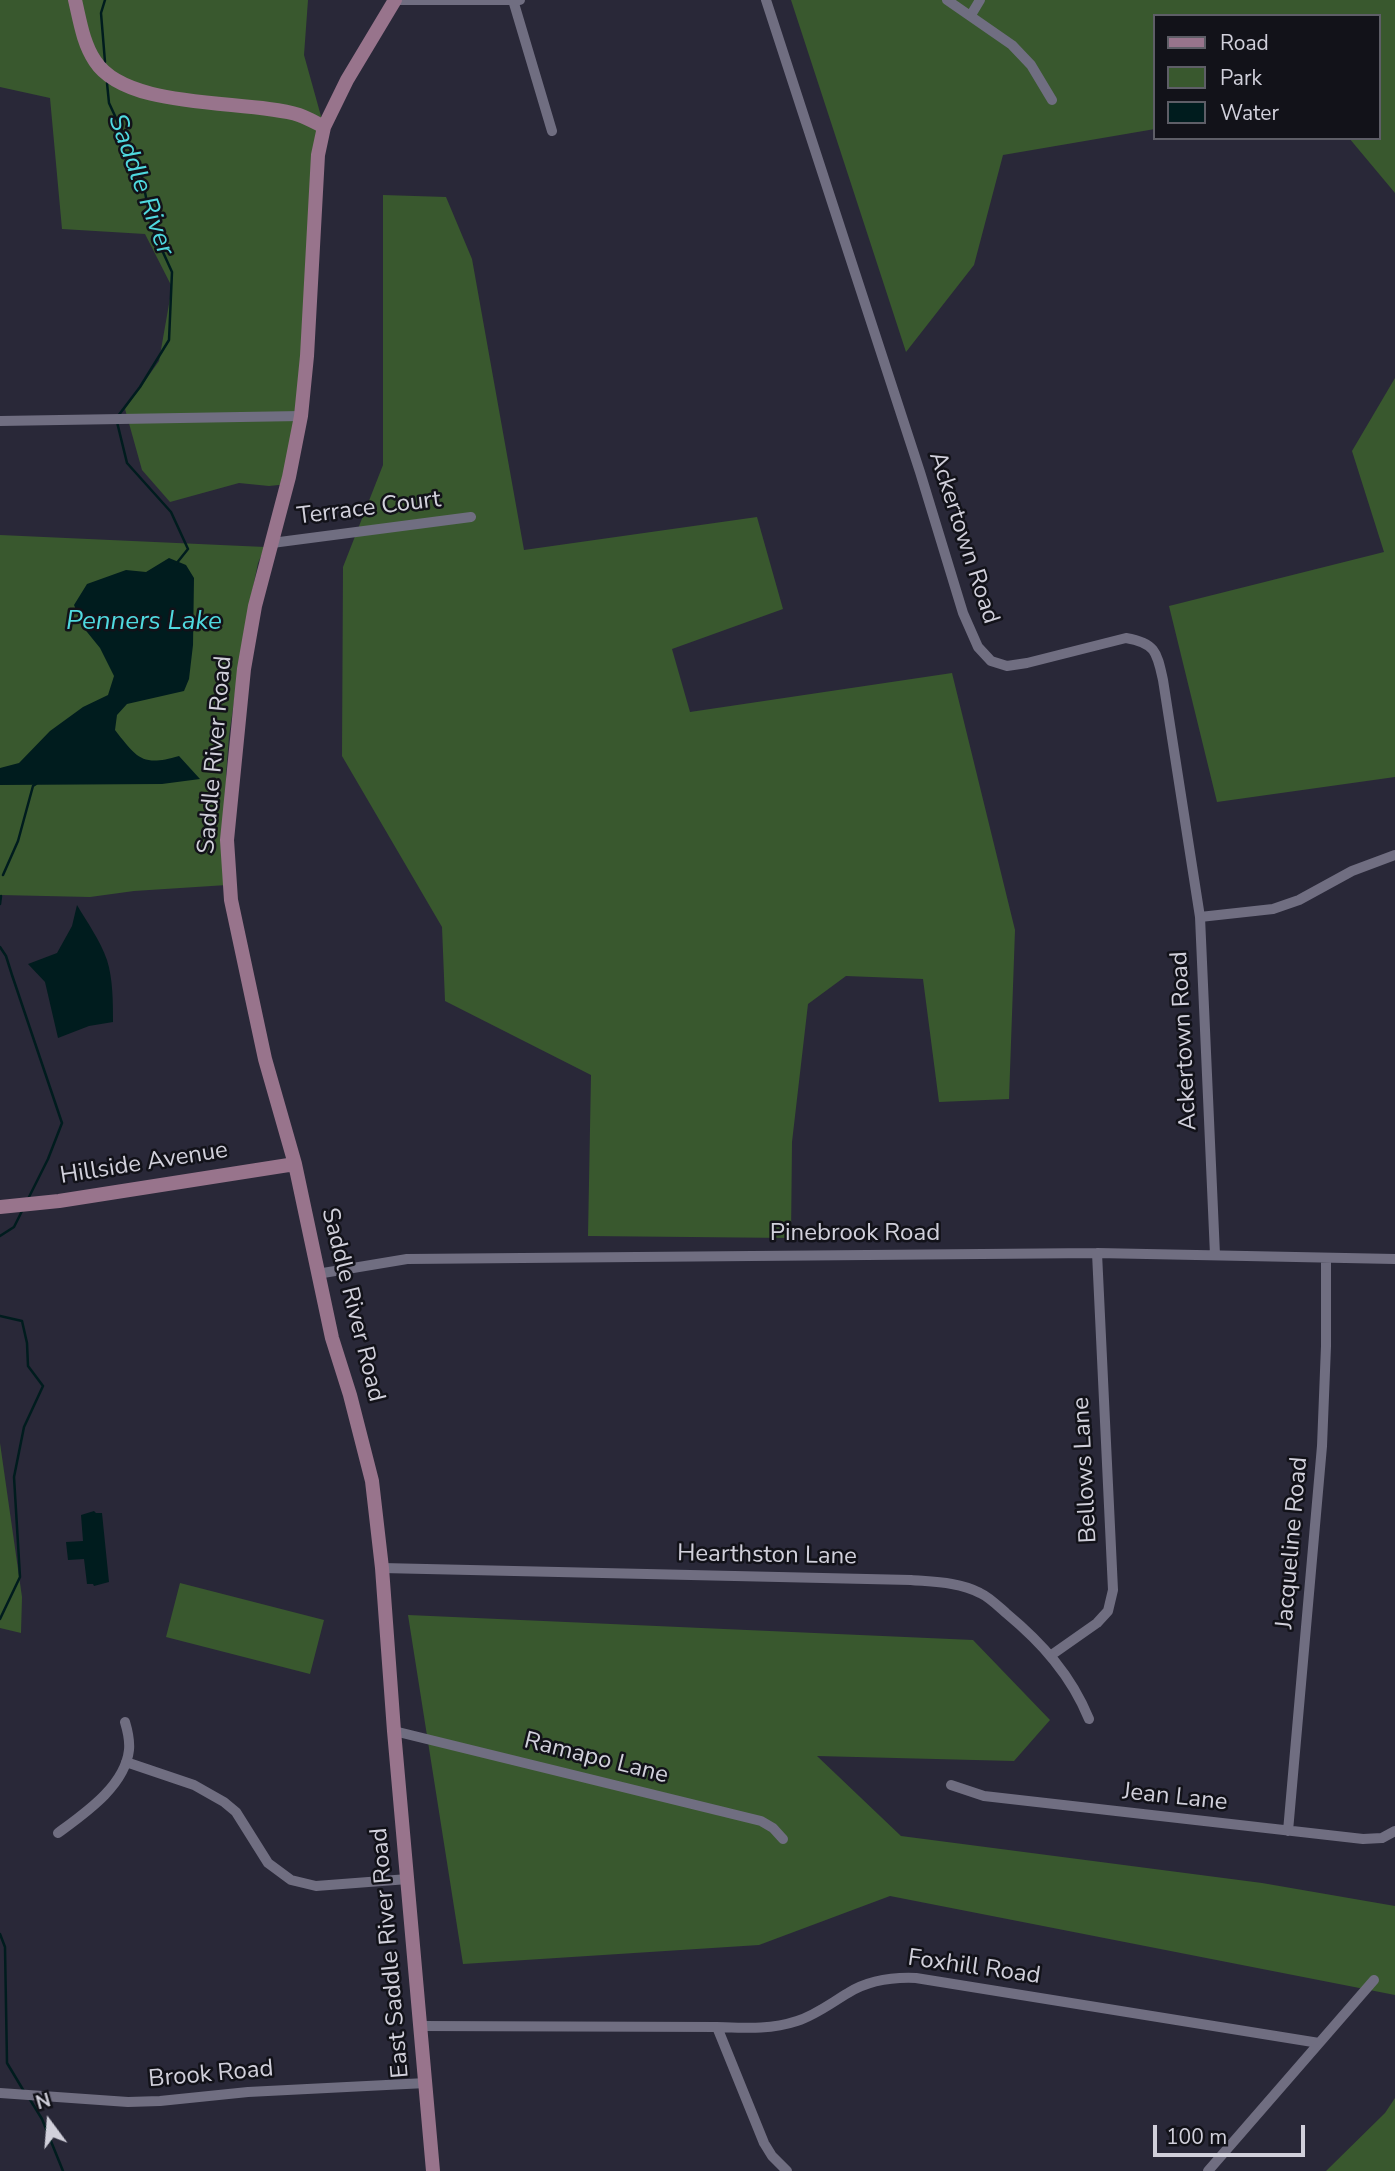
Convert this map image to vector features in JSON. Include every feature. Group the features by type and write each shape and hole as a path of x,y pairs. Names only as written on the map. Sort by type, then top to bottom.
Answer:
{"main road":[{"path":"75,0 84,39 95,63 112,78 136,89 179,100 270,109 300,116 324,127"},
{"name":"Saddle River Road","path":"394,1731 382,1568 372,1481 351,1395 332,1338 295,1164 265,1059 231,901 227,840 244,669 255,606 289,477 301,416 318,155 324,127 347,80 395,0"},
{"name":"Hillside Avenue","path":"0,1207 59,1201 295,1164"},
{"name":"East Saddle River Road","path":"394,1731 433,2171"}],"street":[{"path":"395,0 520,0"},
{"path":"513,0 552,131"},
{"name":"Ackertown Road","path":"766,0 920,472 963,613 978,648 991,661 1007,666 1126,638 1140,640 1151,646 1157,656 1200,917 1215,1255"},
{"path":"947,0 1012,44 1031,65 1052,100"},
{"path":"971,15 980,0"},
{"path":"0,422 301,416"},
{"name":"Terrace Court","path":"272,543 471,517"},
{"path":"1200,917 1273,909 1299,900 1352,871 1395,855"},
{"name":"Pinebrook Road","path":"317,1274 407,1259 1097,1253 1395,1259"},
{"name":"Bellows Lane","path":"1051,1656 1097,1623 1108,1611 1112,1590 1097,1253"},
{"name":"Jacqueline Road","path":"1288,1831 1322,1446 1326,1258"},
{"name":"Hearthston Lane","path":"382,1568 911,1580 962,1585 983,1594 1051,1656 1079,1695 1088,1719"},
{"path":"58,1833 106,1793 126,1762 129,1739 125,1722"},
{"name":"Ramapo Lane","path":"394,1731 761,1821 773,1828 783,1839"},
{"path":"126,1762 194,1785 224,1802 236,1812 268,1863 299,1883 324,1886 408,1879"},
{"name":"Jean Lane","path":"951,1785 984,1796 1363,1839 1382,1838 1395,1831"},
{"name":"Foxhill Road","path":"421,2025 760,2029 781,2026 817,2013 866,1984 883,1979 916,1978 1319,2043"},
{"path":"1209,2171 1374,1980"},
{"path":"717,2027 764,2143 787,2171"},
{"name":"Brook Road","path":"0,2094 128,2102 248,2092 426,2083"}],"green space":[{"path":"0,0 308,0 304,55 324,127 288,484 269,486 239,483 170,502 142,470 125,409 159,361 172,287 145,234 62,229 50,98 0,87"},
{"path":"791,0 1395,0 1395,193 1351,140 1381,140 1381,14 1154,14 1154,129 1003,155 974,265 906,352"},
{"path":"383,195 446,197 472,259 524,550 757,517 783,609 672,649 690,712 952,673 1015,930 1009,1099 939,1102 923,979 846,976 808,1004 792,1142 791,1238 588,1236 591,1075 445,1001 442,927 342,756 343,567 383,465"},
{"path":"1395,378 1395,777 1217,802 1169,606 1384,552 1352,451"},
{"path":"0,535 265,547 258,563 244,632 229,736 226,775 227,885 134,891 90,897 0,895"},
{"path":"0,1443 22,1597 21,1633 0,1628"},
{"path":"180,1583 324,1620 310,1674 166,1637"},
{"path":"408,1615 973,1640 1050,1720 1014,1761 817,1756 901,1836 1262,1883 1395,1906 1395,1995 890,1896 759,1945 463,1964"},
{"path":"1395,2098 1395,2171 1326,2171 1385,2113"}],"water":[{"name":"Penners Lake","path":"169,558 186,565 194,578 193,645 189,679 184,691 127,704 117,715 115,730 141,758 156,761 179,756 200,779 162,784 0,785 0,768 19,763 50,731 83,707 108,695 114,676 100,648 83,627 74,605 87,584 126,570 146,572"},
{"path":"77,905 107,960 112,983 113,1022 89,1026 58,1038 45,982 28,964 57,953 72,926"},
{"path":"94,1511 102,1513 109,1582 94,1586 87,1584 84,1559 68,1560 66,1542 83,1541 81,1515"}],"waterway":[{"name":"Saddle River","path":"105,0 101,13 105,62"},
{"name":"Saddle River","path":"107,83 109,103 141,172 152,228 172,272 169,340 140,387 118,416"},
{"name":"Saddle River","path":"117,422 127,463 171,512 188,549 176,564"},
{"name":"Saddle River","path":"3,875 18,841 33,786 36,784"},
{"name":"Saddle River","path":"0,904 1,896"},
{"name":"Saddle River","path":"0,947 6,956 62,1123 28,1199"},
{"name":"Saddle River","path":"0,1236 14,1227 22,1211"},
{"name":"Saddle River","path":"0,1316 22,1321 28,1366 43,1386 24,1427 14,1477 20,1577 0,1619"},
{"name":"Saddle River","path":"0,1934 5,1947 7,2063 25,2093"},
{"name":"Saddle River","path":"29,2098 42,2119 63,2171"}]}
